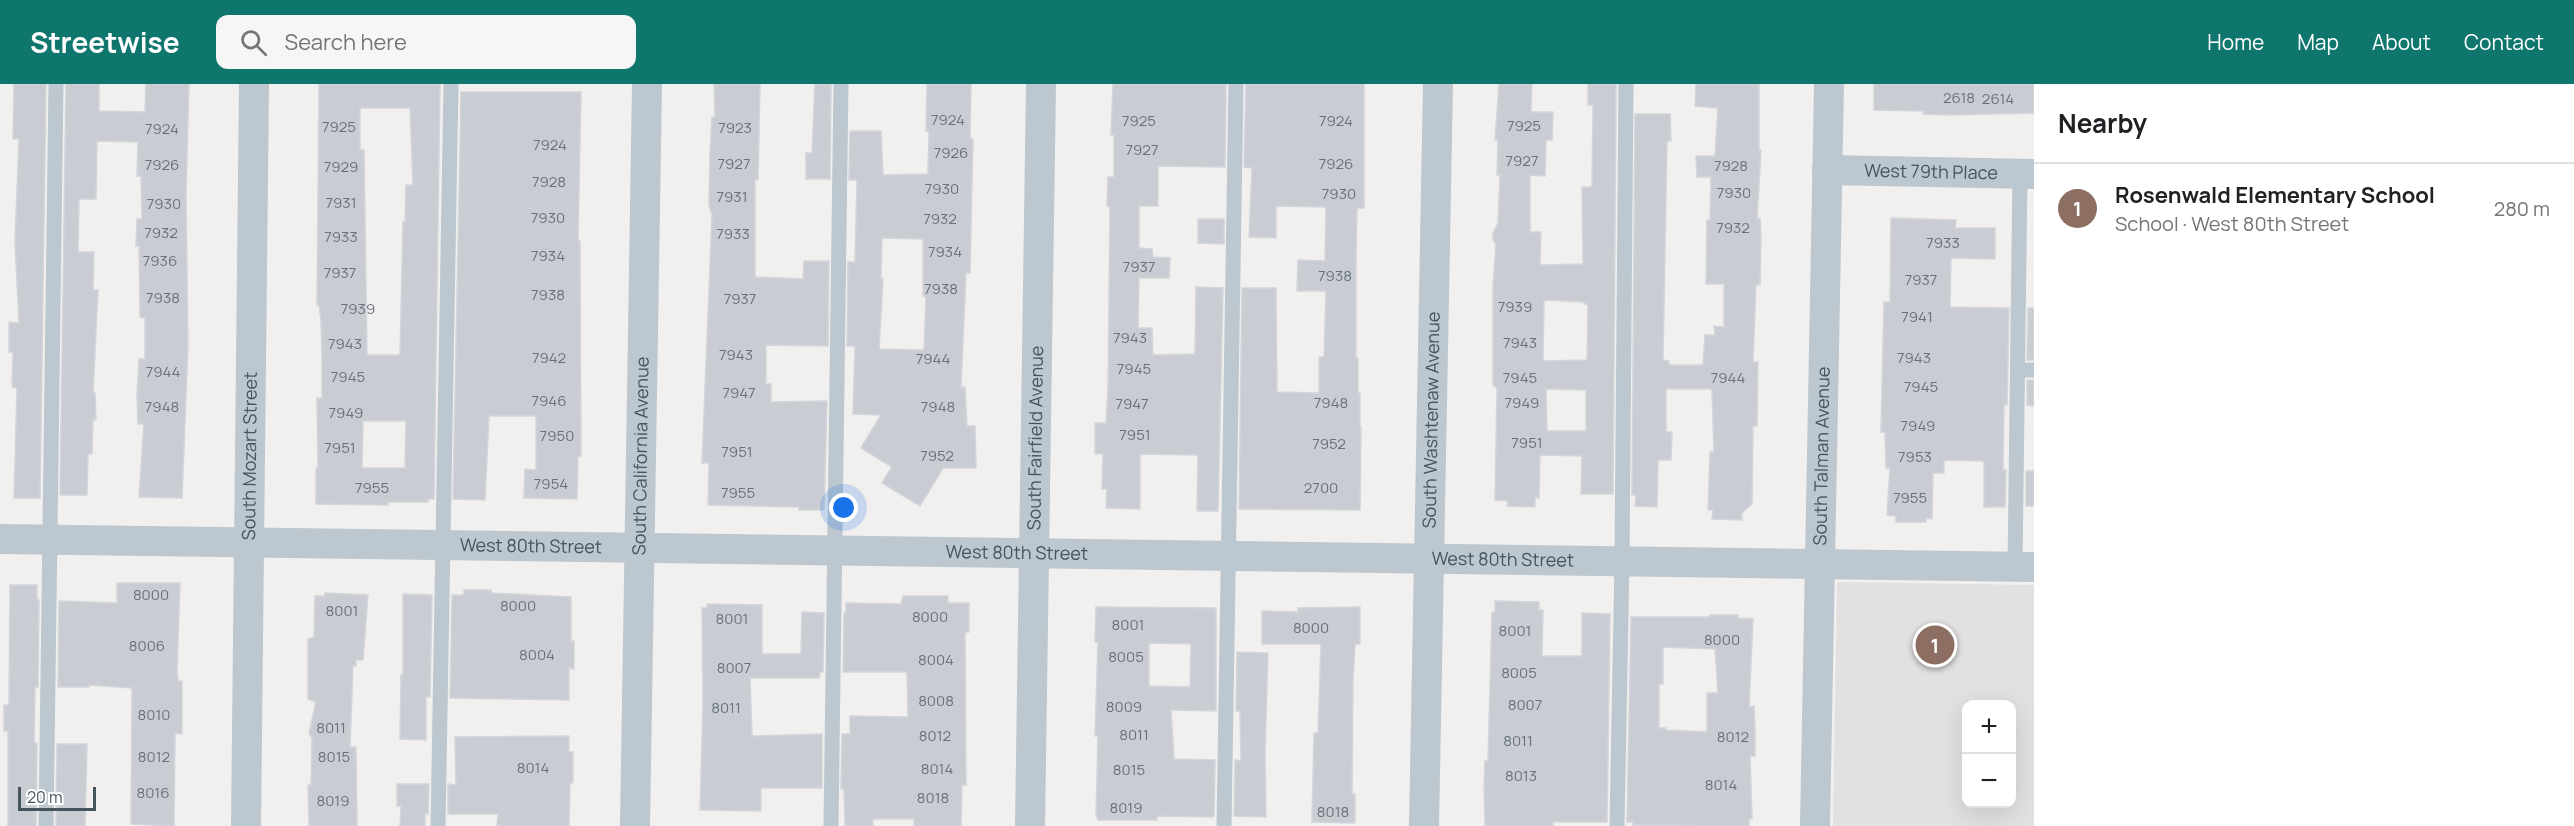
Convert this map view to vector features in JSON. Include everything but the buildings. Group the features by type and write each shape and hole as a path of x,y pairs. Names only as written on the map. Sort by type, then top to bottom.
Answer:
{"street":[{"name":"South Mozart Street","path":"246,826 254,84"},
{"name":"South California Avenue","path":"634,826 648,84"},
{"name":"South Fairfield Avenue","path":"1029,826 1041,84"},
{"name":"South Washtenaw Avenue","path":"1424,826 1438,84"},
{"name":"South Talman Avenue","path":"1815,826 1829,84"},
{"name":"West 79th Place","path":"1827,170 2027,173"},
{"name":"West 80th Street","path":"0,539 2024,567"}],"lane":[{"path":"46,826 56,84"},
{"path":"438,826 451,84"},
{"path":"831,826 841,84"},
{"path":"1224,826 1236,84"},
{"path":"1617,826 1626,84"},
{"path":"2024,567 2018,370 2027,173"},
{"path":"2018,370 2034,370"}],"shaded area":[{"path":"1837,582 2034,585 2034,826 1833,826"}],"place":[{"name":"Rosenwald Elementary School","path":"1935,645"}]}
